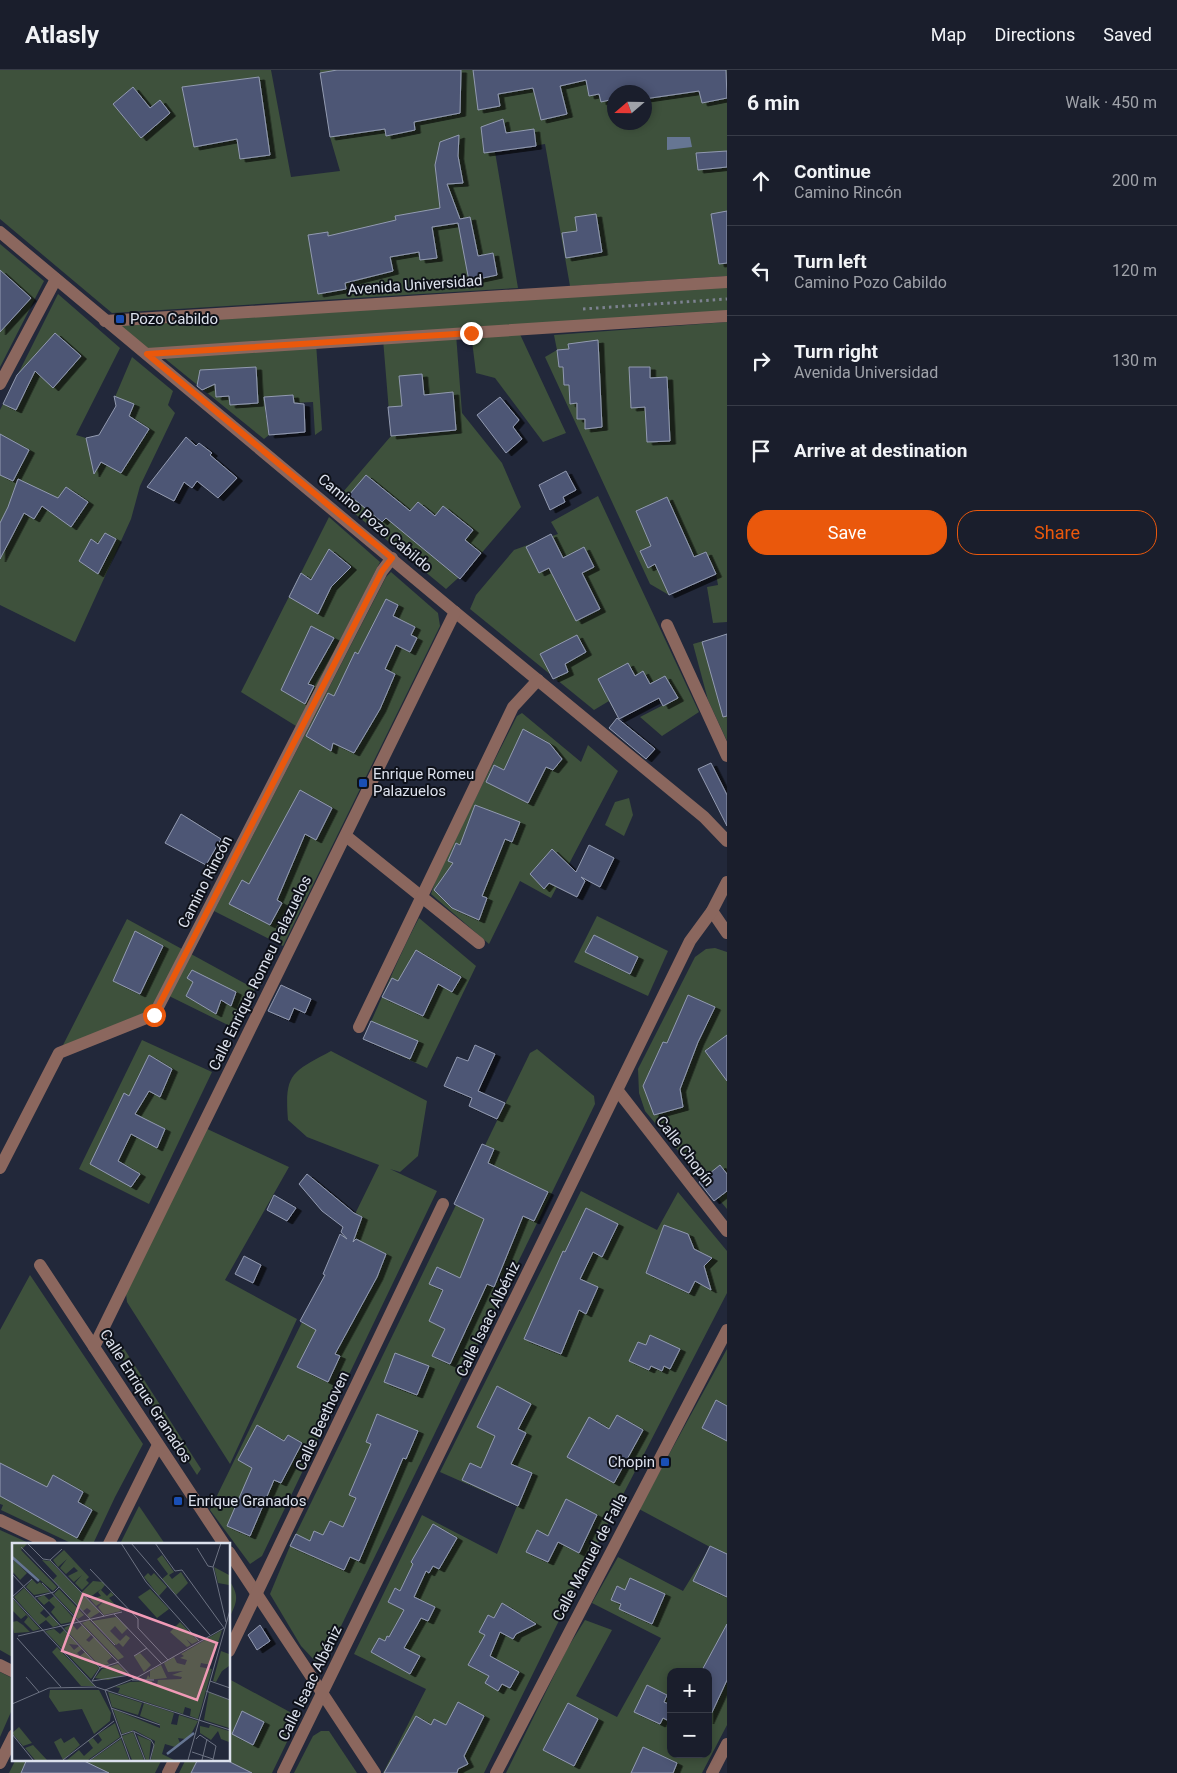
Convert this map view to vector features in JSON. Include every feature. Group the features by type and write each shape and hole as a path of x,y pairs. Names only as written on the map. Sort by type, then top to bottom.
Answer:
{"street":[{"name":"Camino Pozo Cabildo","path":"0,232 704,817 727,841"},
{"path":"0,384 56,278"},
{"name":"Avenida Universidad","path":"105,321 727,282"},
{"path":"147,354 727,316"},
{"name":"Camino Rincón","path":"0,1168 59,1053 154,1015 378,580 392,558"},
{"name":"Calle Enrique Romeu Palazuelos","path":"94,1347 455,612"},
{"path":"666,625 727,756"},
{"path":"359,1027 420,896 513,707 538,680"},
{"path":"346,836 479,943"},
{"name":"Calle Isaac Albéniz","path":"283,1773 618,1091 690,940 712,911 727,882"},
{"path":"712,911 727,933"},
{"name":"Calle Chopín","path":"618,1091 727,1231"},
{"name":"Calle Beethoven","path":"230,1649 443,1204"},
{"name":"Calle Enrique Granados","path":"40,1265 223,1543"},
{"name":"Calle Manuel de Falla","path":"496,1773 727,1330"},
{"path":"109,1543 158,1445"},
{"path":"0,1520 49,1543"},
{"path":"230,1554 375,1773"},
{"path":"0,1666 12,1671"},
{"path":"0,1763 12,1739"},
{"path":"712,1773 727,1744"},
{"path":"168,1773 174,1760"}],"green space":[{"path":"0,70 271,70 291,177 340,171 330,137 320,70 727,70 727,276 570,286 545,144 495,152 518,288 112,313 0,219"},
{"path":"0,244 44,281 0,367"},
{"path":"727,282 727,316 518,330 566,433 543,442 495,378 476,373 471,333 456,334 462,413 502,463 521,507 467,570 446,589 337,499 391,436 383,339 316,343 322,430 315,435 313,402 294,403 293,395 279,396 280,404 265,410 269,435 264,439 158,353 147,354 105,321"},
{"path":"58,294 120,348 76,435 86,438 105,434 124,401 115,397 132,357 173,391 168,405 175,413 140,486 131,519 75,642 0,605 0,410"},
{"path":"727,322 727,622 713,623 707,587 718,585 716,574 669,595 650,584 545,357 557,350 554,335"},
{"path":"598,496 699,712 662,736 640,717 677,698 665,676 632,694 639,708 628,714 625,709 616,714 609,701 594,710 470,609 476,595 514,550 558,534 551,522"},
{"path":"329,517 380,562 296,726 241,692"},
{"path":"391,572 438,613 440,626 283,946 214,911 386,577"},
{"path":"727,634 727,741 708,700 693,644"},
{"path":"522,713 581,762 588,745 618,771 551,898 520,881 489,944 431,894 440,868 517,716"},
{"path":"629,798 633,815 624,836 605,825 615,802"},
{"path":"597,916 668,951 648,996 574,962"},
{"path":"419,918 476,966 427,1068 363,1039"},
{"path":"127,919 255,989 236,1029 165,994 154,1015 59,1053"},
{"path":"715,948 727,952 727,1209 645,1111 639,1093 638,1069 695,957 706,949"},
{"path":"142,1040 212,1072 149,1204 79,1169"},
{"path":"537,1049 594,1096 595,1104 325,1659 316,1662 301,1646 270,1594 290,1546 530,1053"},
{"path":"331,1051 427,1101 418,1156 400,1172 390,1169 437,1191 262,1556 250,1564 210,1510 379,1165 307,1137 288,1120 288,1092 294,1075 300,1069"},
{"path":"203,1127 289,1167 225,1280 297,1319 230,1464 127,1302 125,1285"},
{"path":"581,1191 657,1230 678,1192 727,1251 727,1293 579,1580 484,1773 383,1773 426,1689 354,1654 422,1515 497,1554 517,1506 440,1472"},
{"path":"30,1275 143,1444 93,1543 71,1543 1,1510 3,1505 0,1504 0,1330"},
{"path":"123,1347 201,1469 197,1475 119,1354"},
{"path":"727,1349 727,1725 712,1754 712,1668 667,1668 667,1758 710,1758 702,1773 506,1773 567,1649 585,1620 612,1630 576,1696 617,1717 661,1638 592,1603 618,1557 683,1591 710,1547 639,1509"},
{"path":"139,1506 164,1543 120,1543"},
{"path":"0,1530 29,1543 12,1543 12,1657 0,1650"},
{"path":"230,1582 236,1595 234,1608 230,1617"},
{"path":"0,1672 12,1678 12,1710 0,1737"},
{"path":"230,1680 299,1717 272,1773 179,1773 186,1760 230,1760"},
{"path":"321,1731 329,1731 357,1773 294,1773 313,1736"},
{"path":"16,1760 162,1760 155,1773 9,1773"}],"water":[{"path":"667,137 690,137 692,147 667,150"}],"building":[{"path":"337,70 461,70 460,113 414,122 415,130 386,136 385,129 330,137 320,73"},
{"path":"473,70 726,70 727,98 702,103 699,91 652,98 652,85 607,85 607,101 601,102 599,94 589,96 586,80 560,86 567,114 541,120 533,88 498,94 500,106 478,110"},
{"path":"259,77 270,155 240,159 237,139 194,147 182,87"},
{"path":"133,87 150,108 160,100 170,113 141,138 113,104"},
{"path":"503,119 506,133 534,129 536,146 484,153 481,127"},
{"path":"459,135 458,156 463,183 447,184 460,219 470,217 478,256 493,253 497,275 469,281 458,223 432,227 437,258 420,260 419,252 390,257 393,271 345,283 346,289 318,294 308,235 328,232 328,236 396,220 395,216 440,208 435,165 440,142"},
{"path":"727,151 727,167 698,170 696,153"},
{"path":"727,211 727,263 719,264 711,214"},
{"path":"596,214 602,252 566,258 562,233 577,231 575,217"},
{"path":"0,270 31,298 0,332"},
{"path":"55,333 81,356 53,388 35,371 16,410 3,404 17,375"},
{"path":"598,340 602,427 585,429 585,419 577,419 577,403 570,404 569,385 564,385 563,367 559,367 557,350 569,349 568,344"},
{"path":"256,367 258,403 230,405 229,396 216,397 215,384 202,390 197,386 200,370"},
{"path":"629,367 650,367 650,378 667,377 670,441 647,442 645,407 631,408"},
{"path":"422,374 424,395 453,392 456,430 391,436 388,407 402,406 399,376"},
{"path":"293,395 294,403 304,404 305,432 269,435 264,397"},
{"path":"114,396 134,404 129,416 149,429 121,473 101,462 94,474 86,438 99,435 116,406"},
{"path":"500,397 519,420 513,427 522,439 506,453 477,415"},
{"path":"0,434 29,450 13,481 0,475"},
{"path":"186,437 196,446 199,443 212,453 210,455 237,478 218,498 197,481 192,488 184,482 174,501 147,487"},
{"path":"566,471 576,490 563,497 565,502 550,510 539,485"},
{"path":"366,475 410,511 418,502 435,516 443,506 473,530 465,540 481,553 460,579 386,518 382,522 349,495"},
{"path":"18,479 58,498 66,487 88,502 71,527 42,506 34,519 24,513 0,559 0,523"},
{"path":"667,497 694,557 706,552 716,574 669,595 655,564 648,568 640,551 651,546 636,511"},
{"path":"105,533 116,539 98,574 79,561 91,539 98,544"},
{"path":"551,534 563,558 584,547 594,567 582,573 600,609 576,621 549,568 539,573 526,547"},
{"path":"329,549 351,567 331,587 318,614 289,597 301,573 311,580"},
{"path":"386,599 398,605 393,616 415,627 411,635 417,638 410,652 396,645 385,669 395,674 380,709 354,753 333,743 331,751 306,736 328,693 334,696 355,652 358,654"},
{"path":"311,626 334,638 308,684 314,686 305,704 281,690"},
{"path":"727,634 727,716 723,717 702,642"},
{"path":"577,635 586,652 565,664 568,672 553,679 540,654"},
{"path":"628,663 635,676 643,671 650,684 665,676 678,698 663,706 659,698 619,719 598,679"},
{"path":"617,718 655,749 646,759 609,728"},
{"path":"523,729 550,744 562,759 553,770 546,767 528,803 486,782 494,765 504,770"},
{"path":"711,763 727,795 727,826 698,769"},
{"path":"300,790 332,808 316,840 305,834 277,900 282,903 270,925 229,904 242,880 249,884"},
{"path":"475,805 520,822 512,842 505,839 482,896 487,898 479,920 452,908 434,890 453,863 448,861 456,843 460,845"},
{"path":"181,814 221,839 206,865 165,843"},
{"path":"589,845 614,858 600,887 581,877 585,881 577,897 549,883 544,889 530,874 552,849 576,872"},
{"path":"135,931 163,946 140,994 113,981"},
{"path":"594,935 638,957 630,974 585,952"},
{"path":"416,950 461,977 452,992 438,984 423,1016 382,997 392,978 398,981"},
{"path":"192,970 236,992 231,1006 221,1000 216,1014 186,996 193,982 187,978"},
{"path":"281,985 311,999 305,1013 294,1008 289,1020 268,1011"},
{"path":"688,995 715,1007 698,1042 680,1089 683,1107 654,1115 643,1086 663,1042 667,1043"},
{"path":"371,1021 418,1041 410,1059 363,1039"},
{"path":"727,1035 727,1081 705,1051"},
{"path":"475,1045 495,1054 478,1091 505,1103 497,1119 469,1106 472,1098 444,1086 457,1057 468,1061"},
{"path":"149,1055 172,1069 160,1097 149,1091 135,1114 165,1129 157,1148 131,1134 118,1161 140,1174 131,1187 90,1164 124,1093 129,1096"},
{"path":"482,1144 494,1149 488,1163 548,1192 534,1221 523,1216 494,1287 487,1284 450,1364 432,1356 445,1329 429,1321 443,1290 429,1284 437,1267 460,1278 484,1219 454,1204"},
{"path":"720,1165 727,1174 727,1191 714,1201 699,1182"},
{"path":"307,1174 354,1213 362,1217 353,1242 356,1239 386,1254 377,1277 335,1354 340,1356 328,1382 297,1367 316,1330 300,1321 325,1275 323,1274 340,1234 347,1239 341,1232 343,1227 322,1211 299,1184"},
{"path":"274,1195 296,1208 287,1221 267,1210"},
{"path":"586,1208 618,1224 602,1257 593,1252 580,1279 598,1287 586,1314 579,1310 561,1354 524,1339 563,1251 565,1252"},
{"path":"664,1225 688,1234 694,1249 712,1258 704,1266 711,1290 695,1281 689,1293 646,1273"},
{"path":"244,1256 261,1265 253,1283 235,1274"},
{"path":"650,1335 680,1349 670,1369 664,1366 662,1371 651,1366 649,1370 629,1361 638,1342 646,1345"},
{"path":"395,1353 429,1366 417,1395 384,1382"},
{"path":"497,1386 531,1404 518,1429 526,1433 511,1464 532,1473 518,1506 462,1480 470,1463 481,1468 495,1436 477,1427"},
{"path":"716,1400 727,1406 727,1441 702,1428"},
{"path":"377,1414 418,1431 406,1459 403,1458 359,1561 350,1557 344,1570 290,1546 296,1534 310,1541 314,1531 323,1535 330,1521 343,1527 356,1498 349,1495 371,1444 366,1442"},
{"path":"617,1415 643,1430 614,1483 567,1457 589,1417 609,1429"},
{"path":"257,1425 284,1441 288,1435 302,1443 281,1483 274,1480 250,1536 227,1526 252,1468 238,1460"},
{"path":"0,1463 47,1487 53,1475 83,1492 78,1502 92,1510 77,1538 0,1496"},
{"path":"566,1499 597,1515 579,1553 558,1542 548,1562 526,1552 537,1530 548,1536"},
{"path":"433,1524 457,1538 439,1569 433,1566 429,1573 426,1571 414,1597 435,1607 428,1621 421,1618 404,1648 420,1656 410,1674 371,1652 379,1638 385,1641 387,1636 389,1637 404,1610 388,1602 395,1588 400,1591 413,1564 411,1562"},
{"path":"710,1546 727,1554 727,1597 693,1581"},
{"path":"630,1578 665,1594 652,1624 619,1609 621,1604 611,1600 617,1586 625,1590"},
{"path":"502,1603 536,1624 516,1634 513,1639 500,1632 490,1656 519,1672 510,1688 502,1684 498,1691 485,1683 489,1676 468,1665 485,1635 479,1632 488,1615 494,1618"},
{"path":"727,1624 727,1680 712,1712 712,1668 703,1668"},
{"path":"260,1625 270,1641 257,1650 248,1635"},
{"path":"647,1685 667,1695 664,1702 667,1703 667,1720 663,1718 660,1724 634,1712"},
{"path":"458,1702 484,1716 464,1756 468,1764 458,1769 457,1773 384,1773 416,1716 431,1725 434,1719 446,1725"},
{"path":"568,1703 598,1719 574,1766 543,1750"},
{"path":"242,1711 264,1722 253,1745 232,1734"},
{"path":"643,1747 677,1763 673,1773 631,1773"},
{"path":"27,1760 82,1760 109,1773 21,1773"},
{"path":"198,1760 226,1760 252,1773 191,1773"}],"place":[{"name":"Pozo Cabildo","path":"120,319"},
{"name":"Enrique Romeu Palazuelos","path":"363,783"},
{"name":"Chopin","path":"665,1462"},
{"name":"Enrique Granados","path":"178,1501"}],"route":[{"path":"154,1015 382,571 392,558 147,354 471,333"}]}
